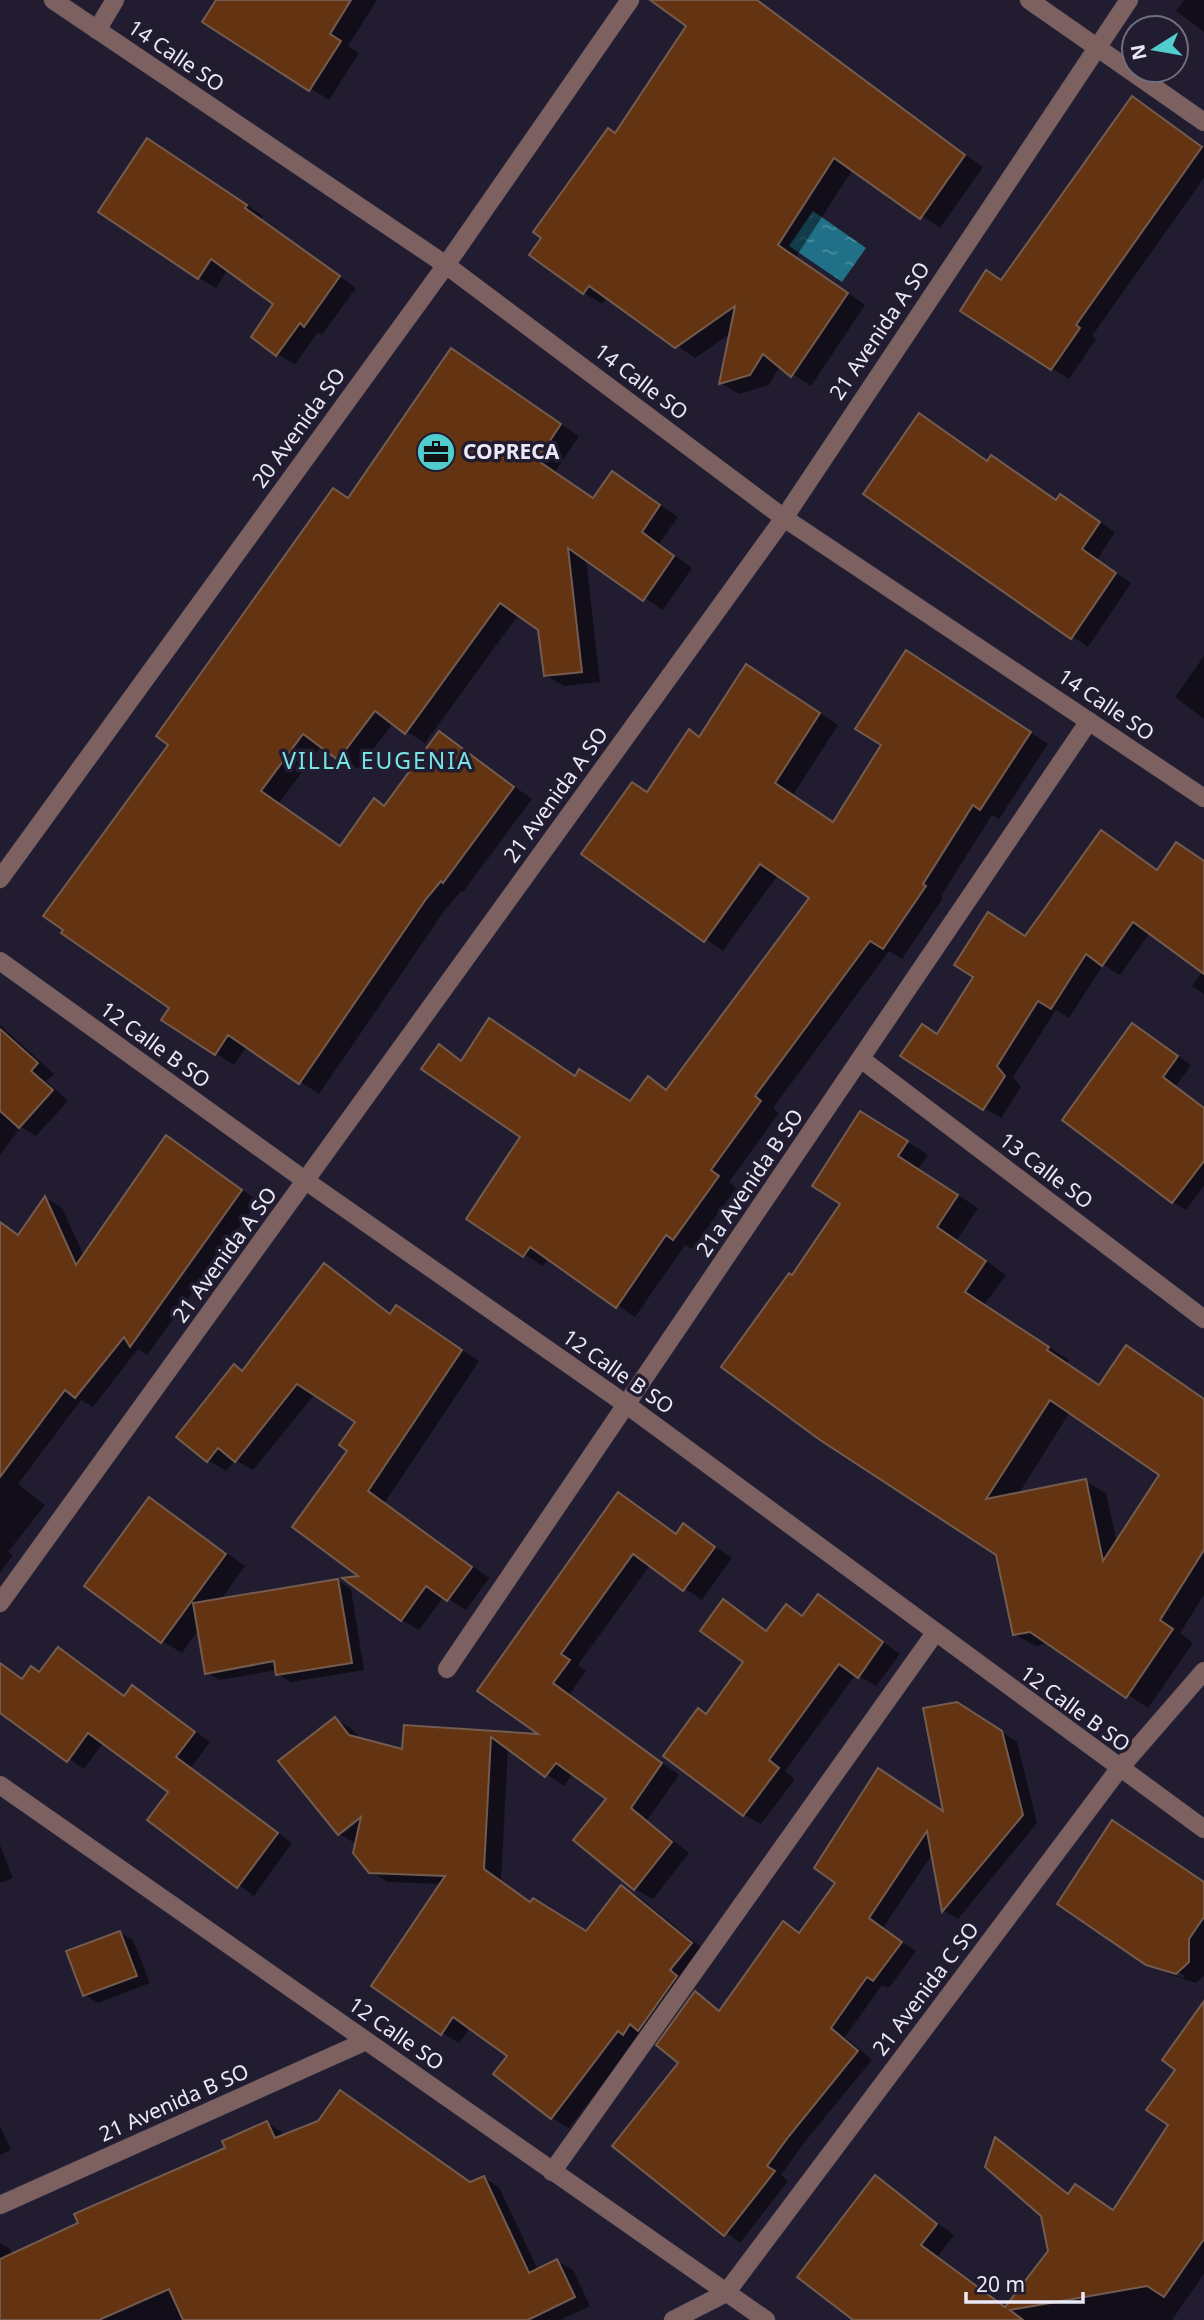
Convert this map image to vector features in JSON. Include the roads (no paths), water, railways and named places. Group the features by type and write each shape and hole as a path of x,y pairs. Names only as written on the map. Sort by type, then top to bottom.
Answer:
{"street":[{"name":"14 Calle SO","path":"53,0 446,265 784,517 1204,798"},
{"path":"97,30 115,0"},
{"name":"20 Avenida SO","path":"0,879 446,265 630,0"},
{"path":"1029,0 1204,122"},
{"name":"21 Avenida A SO","path":"0,1602 784,517 1129,0"},
{"name":"21a Avenida B SO","path":"447,1669 1089,721"},
{"name":"12 Calle B SO","path":"0,961 306,1181 626,1405 1204,1829"},
{"name":"13 Calle SO","path":"861,1059 1204,1319"},
{"path":"552,2172 935,1633"},
{"name":"21 Avenida C SO","path":"673,2320 726,2292 1119,1769 1204,1671"},
{"name":"12 Calle SO","path":"0,1785 766,2320"},
{"name":"21 Avenida B SO","path":"0,2205 366,2041"}],"water":[{"path":"813,211 866,248 842,282 789,246"}],"place":[{"name":"COPRECA","path":"436,452"}],"district":[{"name":"VILLA EUGENIA","path":"378,761"}]}
